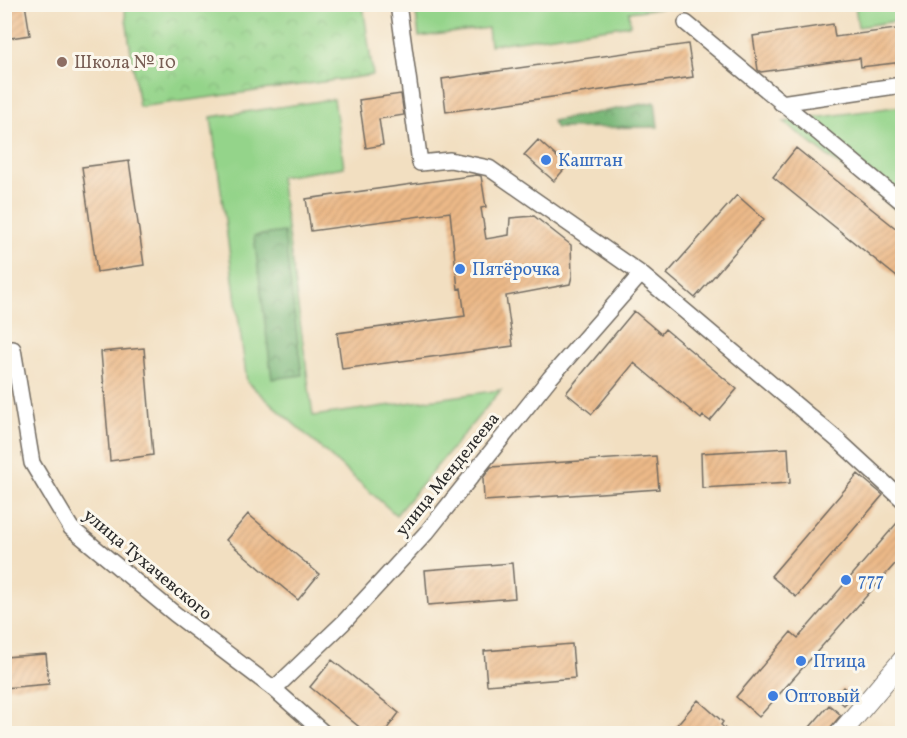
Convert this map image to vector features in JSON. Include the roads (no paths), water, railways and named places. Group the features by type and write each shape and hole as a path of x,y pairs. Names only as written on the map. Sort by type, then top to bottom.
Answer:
{"street":[{"path":"398,4 420,163 450,160 489,168 641,274 840,442 903,499"},
{"path":"686,23 903,202"},
{"path":"781,103 903,85"},
{"name":"улица Менделеева","path":"274,689 343,623 427,532 550,378 641,274"},
{"name":"улица Тухачевского","path":"4,350 13,349 32,463 71,528 175,614 274,689 326,734"},
{"path":"840,734 903,661"}],"place":[{"name":"Школа № 10","path":"62,62"},
{"name":"Каштан","path":"546,160"},
{"name":"Пятёрочка","path":"460,269"},
{"name":"777","path":"846,580"},
{"name":"Птица","path":"801,661"},
{"name":"Оптовый","path":"773,696"}]}
